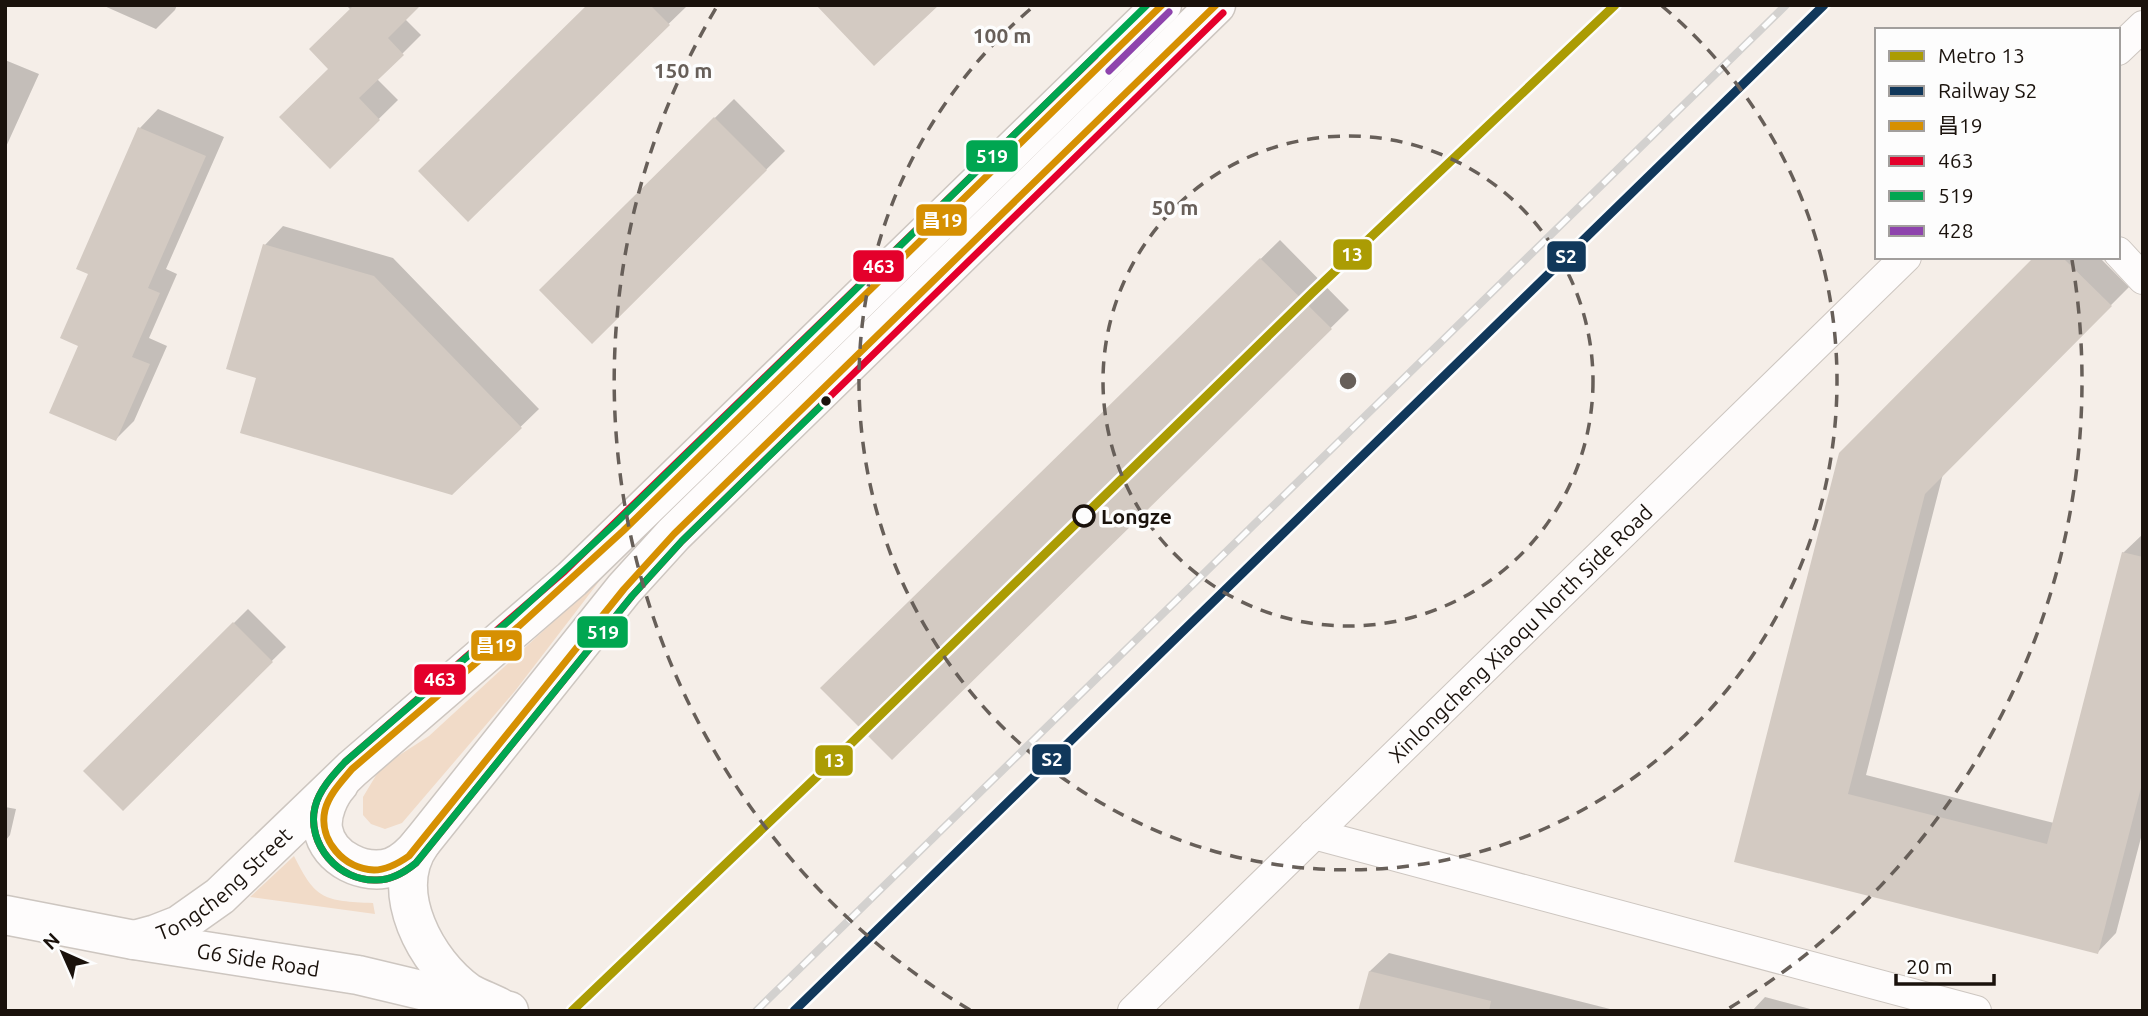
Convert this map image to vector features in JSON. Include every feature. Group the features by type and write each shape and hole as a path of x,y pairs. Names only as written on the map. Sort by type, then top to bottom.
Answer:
{"main road":[{"name":"Tongcheng Street","path":"134,940 179,925 220,896 352,769 589,563 1162,5"},
{"path":"506,1010 469,992 428,948 407,892 413,854 624,589 674,534 1216,5"},
{"path":"352,769 334,790 325,811 323,830 330,846 342,858 357,867 375,870 393,866 409,856 421,843"},
{"name":"G6 Side Road","path":"5,915 134,940 358,975 506,1010"}],"street":[{"path":"2120,48 2143,26"},
{"path":"2120,254 2143,279"},
{"name":"Xinlongcheng Xiaoqu North Side Road","path":"1133,1011 1904,259"},
{"path":"1314,834 1976,1011"}],"shaded area":[{"path":"604,575 515,691 402,823 385,829 371,824 363,815 363,797 381,767 429,736"},
{"path":"294,856 316,890 332,899 373,903 375,914 250,897"}],"building":[{"path":"354,5 421,5 388,38 404,55 359,98 380,120 330,169 279,117 328,69 309,49"},
{"path":"587,5 650,5 670,25 468,222 418,171"},
{"path":"816,5 939,5 874,66"},
{"path":"714,117 767,170 592,344 539,290"},
{"path":"138,127 206,156 148,288 160,293 132,357 150,364 116,441 49,413 78,346 60,338 88,274 76,269"},
{"path":"263,244 374,276 522,428 452,495 240,433 256,378 226,369"},
{"path":"1260,258 1332,329 892,760 820,688"},
{"path":"2032,259 2064,259 2112,306 1925,494 1848,794 2047,844 2122,552 2143,557 2143,780 2098,954 1734,862 1839,453"},
{"path":"233,622 273,662 123,811 83,771"},
{"path":"1369,971 1491,1001 1489,1011 1358,1011"}],"railway":[{"path":"756,1011 1786,5"}],"metro line":[{"name":"13","path":"572,1011 829,765 1312,293 1615,5"}],"rail line":[{"name":"S2","path":"794,1011 1824,5"}],"transit line":[{"name":"519","path":"826,401 682,541 632,596 416,863 398,875 377,880 350,875 328,858 316,834 315,807 323,789 345,762 511,619 616,523 1147,5"},
{"name":"昌19","path":"1162,5 623,531 518,627 352,769 336,788 325,810 325,832 343,858 363,868 379,870 397,864 409,856 624,589 674,534 1216,5"},
{"name":"428","path":"1109,71 1169,12"},
{"name":"463","path":"1095,56 565,571 331,777 315,807 314,821 321,847 338,868 350,875 377,880 398,875 416,863 632,596 682,541 1223,13"}],"place":[{"name":"Longze","path":"1084,516"}]}
